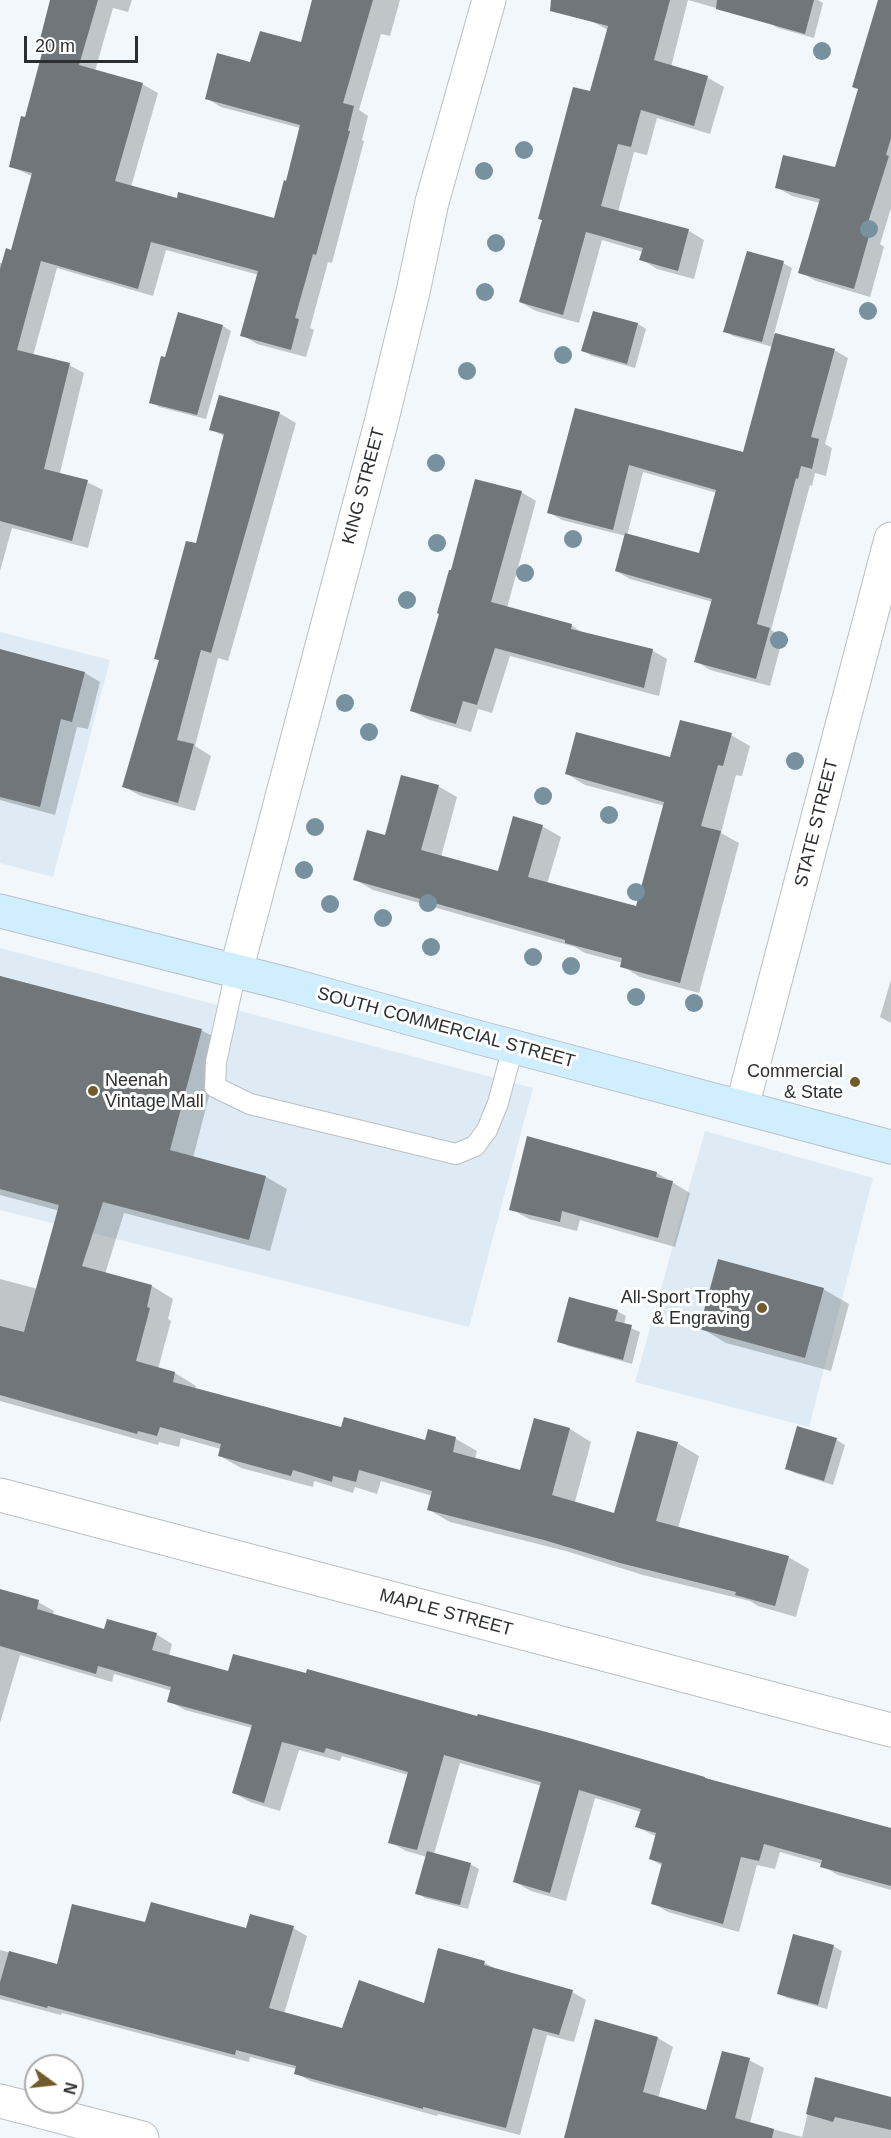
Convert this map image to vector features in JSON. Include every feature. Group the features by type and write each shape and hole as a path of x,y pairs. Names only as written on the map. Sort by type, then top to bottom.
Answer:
{"main road":[{"name":"SOUTH COMMERCIAL STREET","path":"0,911 236,971 891,1147"}],"street":[{"name":"KING STREET","path":"236,971 381,423 432,202 489,0"},
{"name":"STATE STREET","path":"741,1107 891,539"},
{"name":"MAPLE STREET","path":"0,1495 891,1730"},
{"path":"0,2101 142,2138"}],"lane":[{"path":"236,971 216,1062 216,1087 250,1104 456,1154 475,1146 488,1130 513,1047"}],"shaded area":[{"path":"0,632 110,660 53,877 0,863"},
{"path":"0,948 533,1088 469,1327 0,1210"},
{"path":"705,1131 873,1178 809,1427 635,1382"}],"building":[{"path":"50,0 98,0 79,65 143,83 115,181 177,198 178,192 274,218 300,125 205,99 217,53 250,62 260,31 301,42 312,0 373,0 343,103 354,106 348,131 350,131 316,255 313,254 295,318 299,319 291,350 240,336 258,271 151,242 138,289 41,261 17,350 70,363 44,469 88,480 72,541 0,521 0,269 6,248 11,250 32,173 9,167 21,116 25,117 42,53 37,51"},
{"path":"551,0 670,0 654,60 708,76 694,126 641,110 631,147 618,144 601,206 689,229 678,271 639,260 643,248 586,232 563,315 519,302 542,220 538,219 573,87 590,91 608,26 550,11"},
{"path":"717,0 814,0 805,34 716,9"},
{"path":"878,0 891,0 891,138 886,155 889,156 864,235 869,236 854,289 798,273 820,199 775,188 783,155 835,167 858,89 852,87"},
{"path":"747,251 784,261 762,342 723,332"},
{"path":"593,311 638,323 627,364 581,351"},
{"path":"178,312 223,325 197,415 149,403 161,356 165,357"},
{"path":"775,333 835,349 811,437 819,439 812,469 801,466 798,479 796,478 757,624 770,628 756,679 694,662 712,599 615,571 625,533 699,553 716,490 629,465 613,530 547,513 575,408 743,452"},
{"path":"219,395 280,412 211,653 201,650 177,740 194,744 178,803 122,787 159,660 154,659 186,541 196,543 224,434 209,430"},
{"path":"475,479 522,491 491,602 572,624 571,629 653,649 644,688 495,648 477,705 463,701 456,724 410,711"},
{"path":"0,649 85,672 72,722 61,719 40,807 0,797"},
{"path":"680,720 732,733 723,766 718,765 701,826 721,831 680,983 620,967 622,958 565,943 565,940 353,880 367,830 385,835 401,775 439,785 421,850 498,871 513,816 543,825 528,877 636,906 664,802 565,774 576,732 670,757"},
{"path":"0,976 202,1029 170,1150 266,1176 249,1240 103,1202 82,1266 152,1285 147,1307 150,1308 136,1361 175,1372 173,1382 341,1427 344,1417 425,1440 428,1429 456,1437 453,1452 520,1470 534,1418 570,1428 552,1495 614,1513 637,1431 678,1442 656,1521 789,1556 775,1606 735,1595 736,1592 427,1510 432,1491 359,1470 356,1482 333,1476 332,1482 293,1470 291,1476 218,1456 221,1444 160,1427 157,1436 138,1431 137,1434 0,1395 0,1326 24,1332 59,1205 0,1189"},
{"path":"527,1136 657,1172 656,1177 673,1181 658,1238 562,1211 560,1222 509,1210"},
{"name":"All-Sport Trophy & Engraving","path":"718,1259 824,1288 805,1358 699,1329"},
{"path":"569,1297 618,1310 615,1321 632,1325 623,1360 557,1342"},
{"path":"797,1426 837,1438 824,1481 785,1469"},
{"path":"0,1589 39,1600 37,1609 104,1629 107,1619 157,1633 152,1650 228,1671 233,1654 306,1673 307,1669 477,1716 478,1714 569,1738 705,1778 891,1828 891,1886 820,1867 822,1860 764,1844 759,1861 741,1857 723,1924 651,1904 662,1863 649,1859 656,1833 635,1827 641,1809 579,1790 550,1893 513,1882 541,1782 444,1755 417,1850 388,1843 408,1772 326,1748 324,1753 282,1742 264,1803 232,1793 252,1725 167,1702 171,1687 98,1666 96,1674 0,1646"},
{"path":"427,1851 471,1863 460,1905 415,1894"},
{"path":"151,1902 246,1928 250,1914 294,1926 269,2008 342,2028 359,1980 424,2003 438,1948 485,1961 484,1965 573,1990 559,2035 533,2028 506,2128 423,2107 423,2109 294,2074 296,2066 236,2050 235,2055 0,1995 0,1982 9,1951 57,1964 72,1904 145,1922"},
{"path":"793,1934 834,1945 818,2005 777,1994"},
{"path":"595,2019 658,2037 643,2092 706,2110 722,2051 750,2058 735,2118 774,2129 772,2138 564,2138"},
{"path":"815,2077 891,2097 891,2130 835,2117 833,2122 806,2114"}],"place":[{"name":"Commercial & State","path":"855,1082"},
{"name":"Neenah Vintage Mall","path":"93,1091"},
{"name":"All-Sport Trophy & Engraving","path":"762,1308"}]}
